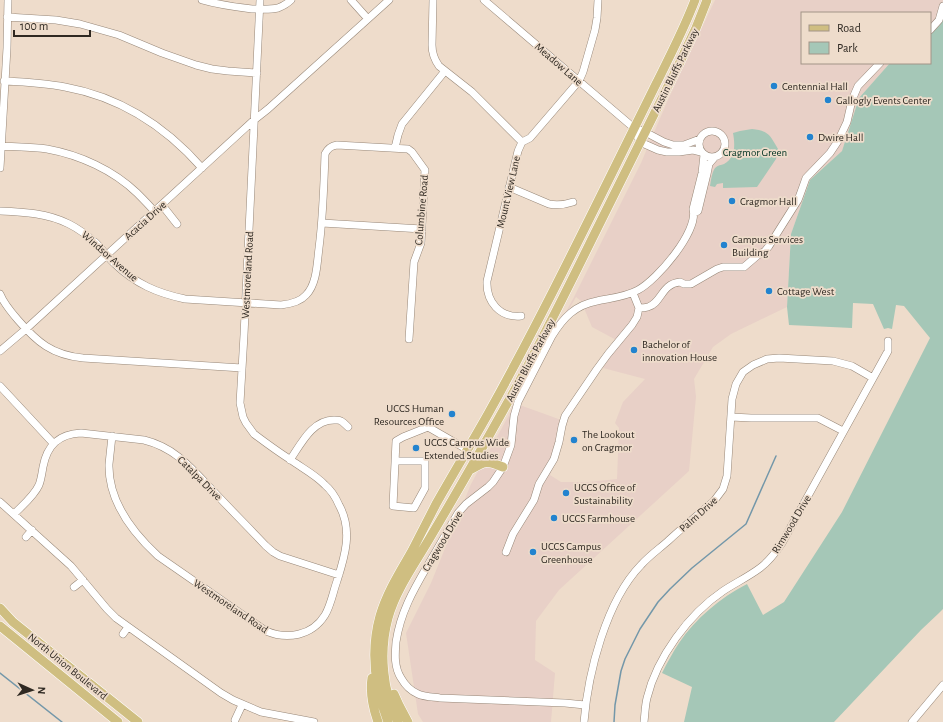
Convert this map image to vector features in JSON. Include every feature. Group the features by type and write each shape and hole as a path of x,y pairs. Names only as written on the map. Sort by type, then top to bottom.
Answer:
{"main road":[{"name":"Austin Bluffs Parkway","path":"388,722 380,701 374,653 377,629 389,591 516,362 634,128 684,26 695,0"},
{"name":"Austin Bluffs Parkway","path":"398,722 389,698 384,672 384,645 388,618 393,605 405,581 525,372 696,28 707,0"},
{"path":"487,440 486,450 488,456 503,467"},
{"path":"468,450 470,453 470,470"},
{"path":"470,470 486,462 494,463 503,467"},
{"name":"North Union Boulevard","path":"0,608 13,622 138,722"},
{"name":"North Union Boulevard","path":"0,626 118,722"},
{"path":"375,664 372,680 372,691 378,722"},
{"path":"384,672 408,722"}],"street":[{"path":"0,168 8,0"},
{"path":"202,0 229,6 260,9 279,8 291,0"},
{"name":"Westmoreland Road","path":"112,436 109,465 112,486 119,506 142,541 158,556 274,635 299,635 314,627 325,615 346,552 347,535 344,517 340,506 326,485 254,434 243,417 240,403 260,0"},
{"path":"351,0 368,19"},
{"name":"Acacia Drive","path":"0,351 26,329 254,120 272,106 389,0"},
{"path":"433,0 432,52 436,62 472,92 522,142"},
{"name":"Meadow Lane","path":"484,0 634,128 673,145 684,145 700,139"},
{"name":"Mount View Lane","path":"521,316 508,315 498,310 492,304 486,289 509,187 518,151 522,142 530,138 579,81 595,30 598,0"},
{"path":"931,29 939,20 943,6"},
{"path":"8,17 56,20 80,24 119,35 162,54 212,69 257,73"},
{"path":"639,308 651,306 670,285 680,282 690,284 717,269 724,267 734,268 744,266 767,248 798,200 806,178 830,154 838,141 847,122 852,100 858,86 879,64"},
{"path":"395,148 402,124 445,71"},
{"path":"4,81 35,82 66,87 99,96 116,103 161,129 183,148 202,168"},
{"path":"256,97 260,105 265,107 272,106"},
{"name":"Meadow Lane","path":"634,128 640,142"},
{"path":"640,142 658,150 667,152 693,150 709,157 715,157 721,154 724,148 724,141 721,135 714,131 705,133 700,139 699,145 702,153"},
{"name":"Columbine Road","path":"322,223 325,154 327,149 337,145 408,149 412,152 425,170 421,243 414,262 409,339"},
{"path":"1,146 47,149 85,160 107,171 131,188 154,211"},
{"name":"Cragwood Drive","path":"585,705 428,697 417,694 403,681 397,670 395,648 399,628 405,608 413,591 458,513 466,504 488,488 503,467 511,445 514,416 518,402 558,326 567,316 581,306 633,293 654,278 676,252 687,234 694,214 693,209 702,173 702,153"},
{"name":"Cragwood Drive","path":"694,214 698,211 709,164 715,157"},
{"path":"509,187 549,204 563,205 573,202"},
{"path":"162,205 177,224"},
{"name":"Windsor Avenue","path":"0,210 37,213 60,220 78,229 95,242 114,263 130,277 139,283 170,296 185,299 281,305 289,304 301,299 311,288 316,270 322,223"},
{"path":"322,223 422,229"},
{"path":"506,552 513,534 534,500 540,484 554,459 562,426 568,410 608,354 638,316 639,308 633,293"},
{"path":"0,294 2,300 26,329 46,347 62,355 71,357 242,368"},
{"name":"Rimwood Drive","path":"644,722 647,698 652,683 658,668 674,642 693,618 716,596 734,583 760,568 782,544 888,351 888,342"},
{"name":"Palm Drive","path":"584,722 585,705 590,677 605,627 614,605 624,587 640,565 714,501 723,489 728,476 733,391 743,372 753,364 767,359 778,358 833,361 852,366 873,378"},
{"path":"0,386 54,443 45,458 38,486 14,514"},
{"path":"731,417 818,418 843,431"},
{"path":"290,460 310,432 318,424 330,420 340,420 348,427"},
{"path":"395,461 425,461 425,488 414,508 393,506 395,461 396,441 428,428 468,450"},
{"name":"Catalpa Drive","path":"54,443 60,438 74,433 112,436 154,442 173,452 183,460 273,552 280,556 339,575"},
{"path":"0,502 71,566 107,610 183,671 242,705 261,712 314,722"},
{"path":"340,506 347,502"},
{"path":"26,537 32,530"},
{"path":"74,587 83,580"},
{"path":"123,634 128,627"},
{"path":"912,722 943,685"},
{"path":"235,720 242,705"}],"shaded area":[{"path":"715,0 943,0 943,17 940,25 931,34 931,12 801,12 801,64 889,64 859,98 842,151 810,180 791,234 787,307 731,334 713,347 694,379 696,397 689,471 559,590 536,621 535,660 555,673 551,722 423,722 418,714 406,633 431,583 471,484 573,299 641,163 667,102","holes":["576,297 581,301 592,327 620,342 603,368 645,379 623,402 615,423 619,428 617,479 589,482 561,482 550,475 560,446 564,421 517,404"]}],"green space":[{"path":"943,17 943,609 921,630 834,722 684,722 692,687 662,673 677,646 693,625 709,609 747,584 763,615 784,602 842,512 930,338 904,306 896,305 892,329 884,329 873,304 853,303 852,328 789,325 787,307 791,234 810,180 842,151 859,98 889,64 931,64 931,34 940,25"},
{"name":"Cragmor Green","path":"752,129 768,134 778,149 776,159 757,187 723,188 723,183 717,184 715,187 710,186 712,174 715,168 728,161 733,154 733,133"}],"waterway":[{"path":"614,722 615,705 621,671 625,659 640,629 658,602 670,589 692,568 746,524 776,456"},
{"path":"0,673 62,722"}],"place":[{"name":"Centennial Hall","path":"774,86"},
{"name":"Gallogly Events Center","path":"828,100"},
{"name":"Dwire Hall","path":"810,137"},
{"name":"Cragmor Hall","path":"732,201"},
{"name":"Campus Services Building","path":"724,245"},
{"name":"Cottage West","path":"769,291"},
{"name":"Bachelor of innovation House","path":"634,350"},
{"name":"UCCS Human Resources Office","path":"452,414"},
{"name":"The Lookout on Cragmor","path":"574,440"},
{"name":"UCCS Campus Wide Extended Studies","path":"416,448"},
{"name":"UCCS Office of Sustainability","path":"566,493"},
{"name":"UCCS Farmhouse","path":"554,518"},
{"name":"UCCS Campus Greenhouse","path":"533,552"}]}
